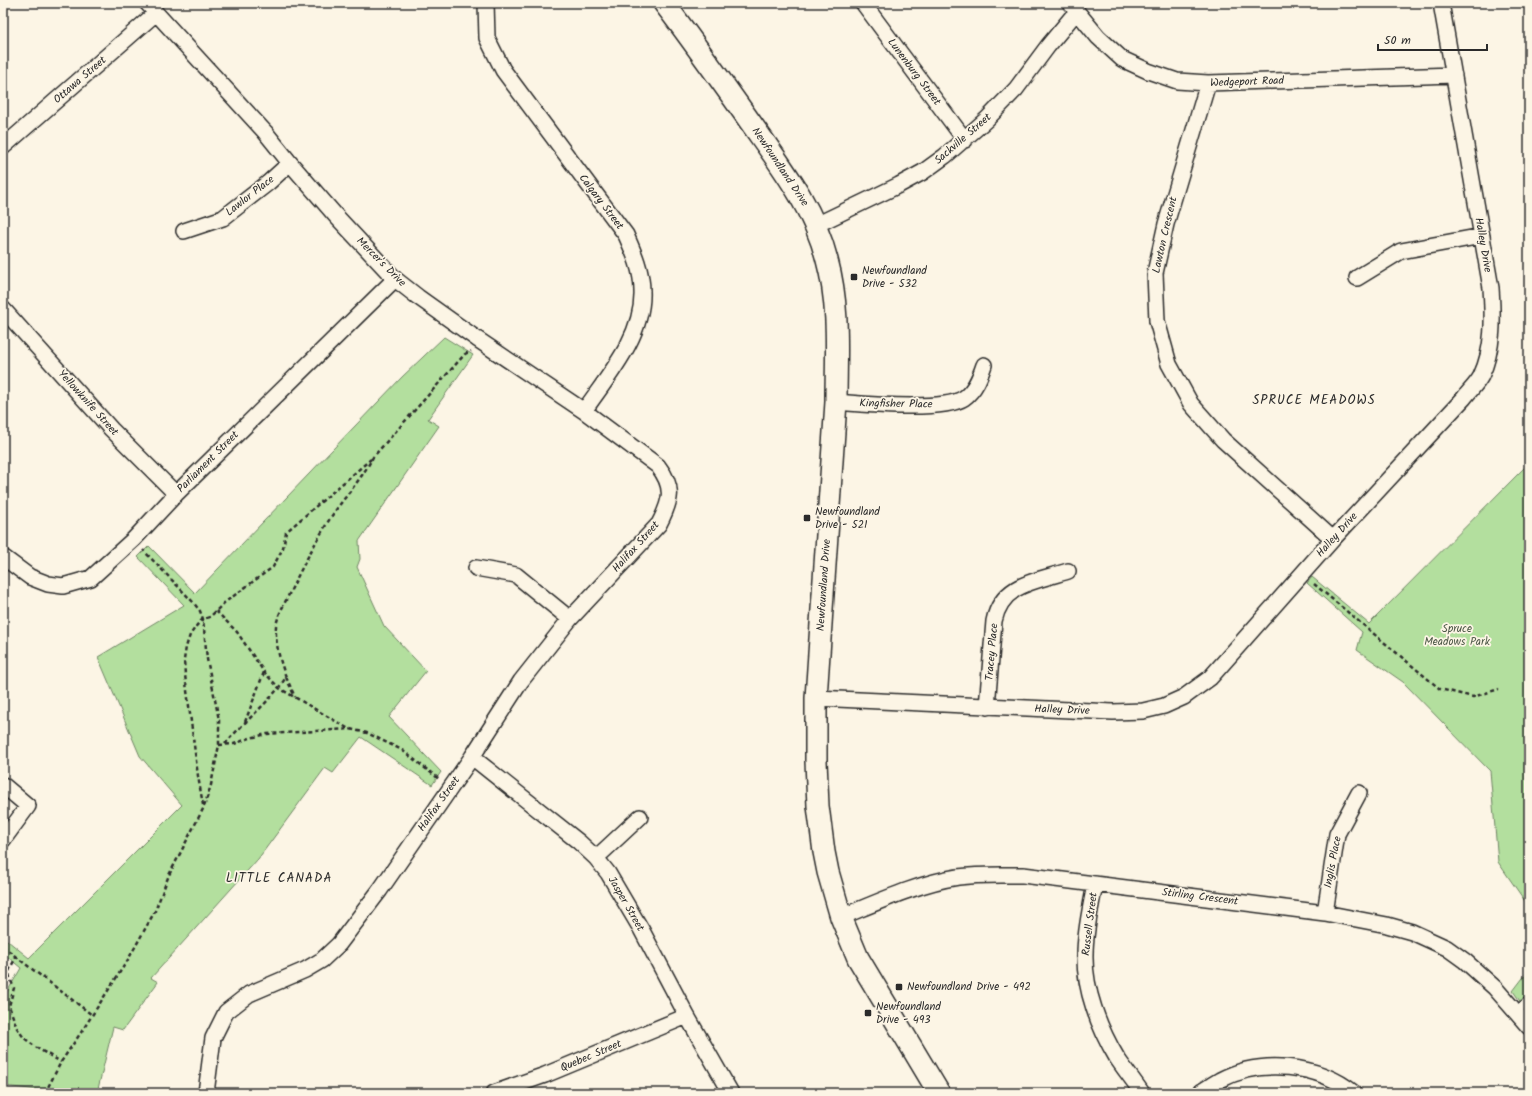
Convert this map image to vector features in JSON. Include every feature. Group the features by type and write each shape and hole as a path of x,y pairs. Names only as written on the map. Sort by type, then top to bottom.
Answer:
{"street":[{"name":"Calgary Street","path":"486,3 487,38 502,70 626,235 637,261 642,291 638,324 622,355 584,411"},
{"name":"Newfoundland Drive","path":"664,3 793,182 816,225 828,261 835,302 836,402 816,698 818,806 828,872 842,918 858,958 896,1024 939,1093"},
{"name":"Lunenburg Street","path":"863,3 964,140"},
{"name":"Halley Drive","path":"816,698 1113,712 1143,711 1164,706 1184,698 1210,678 1333,539 1464,398 1480,377 1490,351 1493,321 1491,288 1441,3"},
{"name":"Sackville Street","path":"816,225 886,192 923,172 964,140 1016,89 1048,46 1074,7"},
{"name":"Wedgeport Road","path":"1074,7 1098,37 1122,59 1148,72 1177,81 1208,84 1454,75"},
{"name":"Mercer's Drive","path":"152,8 265,132 290,163 395,279 418,297 584,411 658,466 666,476 670,492"},
{"name":"Ottawa Street","path":"3,147 152,8"},
{"name":"Lawton Crescent","path":"1208,84 1166,224 1155,273 1157,321 1169,364 1191,404 1223,440 1333,539"},
{"name":"Lawlor Place","path":"184,231 223,218 268,183 290,163"},
{"path":"1356,278 1401,251 1482,236"},
{"name":"Parliament Street","path":"3,557 30,577 48,584 63,586 91,578 134,539 176,494 395,279"},
{"name":"Yellowknife Street","path":"3,309 111,428 176,494"},
{"name":"Kingfisher Place","path":"836,402 928,406 956,402 964,398 972,391 978,382 984,365"},
{"name":"Halifax Street","path":"206,1093 213,1038 226,1012 249,994 305,970 322,960 339,944 380,890 472,757 521,681 570,619 659,524 667,509 670,492"},
{"path":"476,568 516,575 570,619"},
{"name":"Tracey Place","path":"987,707 994,621 996,611 1001,602 1008,593 1018,586 1068,571"},
{"name":"Jasper Street","path":"472,757 579,842 596,858 608,873 641,929 687,1016 731,1093"},
{"path":"3,785 28,806 3,840"},
{"name":"Inglis Place","path":"1325,913 1326,897 1337,834 1359,793"},
{"path":"596,858 640,817"},
{"name":"Stirling Crescent","path":"842,918 933,882 986,874 1023,875 1325,913 1387,925 1412,932 1447,948 1495,988 1529,1027"},
{"name":"Russell Street","path":"1095,884 1085,956 1088,985 1097,1017 1106,1037 1117,1058 1142,1093"},
{"name":"Quebec Street","path":"494,1093 523,1089 687,1016"},
{"path":"1199,1093 1220,1080 1239,1073 1275,1067 1291,1068 1325,1076 1343,1084 1354,1093"}],"lane":[{"path":"1516,1012 1529,1000"}],"path":[{"path":"204,807 198,776 184,660 190,635 203,619 210,617 235,595 273,567 283,548 286,532 373,457 465,354 471,351"},
{"path":"295,697 283,669 276,626 279,616 292,587 332,516 364,474 373,457"},
{"path":"45,1093 61,1062 129,958 155,911 170,875 204,807 211,785 219,745 219,720 207,659 203,619 200,611 142,550"},
{"path":"1314,584 1440,689 1473,697 1499,689"},
{"path":"216,611 237,632 264,672 279,688 350,729"},
{"path":"245,724 264,672"},
{"path":"225,744 279,688 286,677"},
{"path":"219,745 234,744 267,734 350,729 367,733 402,750 439,778"},
{"path":"3,946 92,1016"},
{"path":"15,956 9,971 14,988 9,1006 13,1019 24,1038 37,1048 61,1062"}],"green space":[{"path":"444,337 473,355 428,419 439,426 359,541 360,559 357,567 384,626 426,671 389,717 441,772 432,785 361,737 333,773 325,768 258,859 151,978 158,982 123,1030 113,1027 97,1093 67,1093 3,1086 3,999 21,968 3,953 3,937 29,958 182,805 140,756 98,657 184,605 138,557 149,546 195,593 402,377"},
{"name":"Spruce Meadows Park","path":"1529,463 1529,907 1498,862 1490,771 1403,682 1357,650 1362,632 1307,583 1312,577 1369,624"},
{"path":"1529,970 1529,1012 1528,1013 1513,991"}],"place":[{"name":"Newfoundland Drive - 532","path":"854,277"},
{"name":"Newfoundland Drive - 521","path":"807,518"},
{"name":"Newfoundland Drive - 492","path":"899,987"},
{"name":"Newfoundland Drive - 493","path":"868,1013"}],"district":[{"name":"SPRUCE MEADOWS","path":"1314,400"},
{"name":"LITTLE CANADA","path":"279,878"}]}
